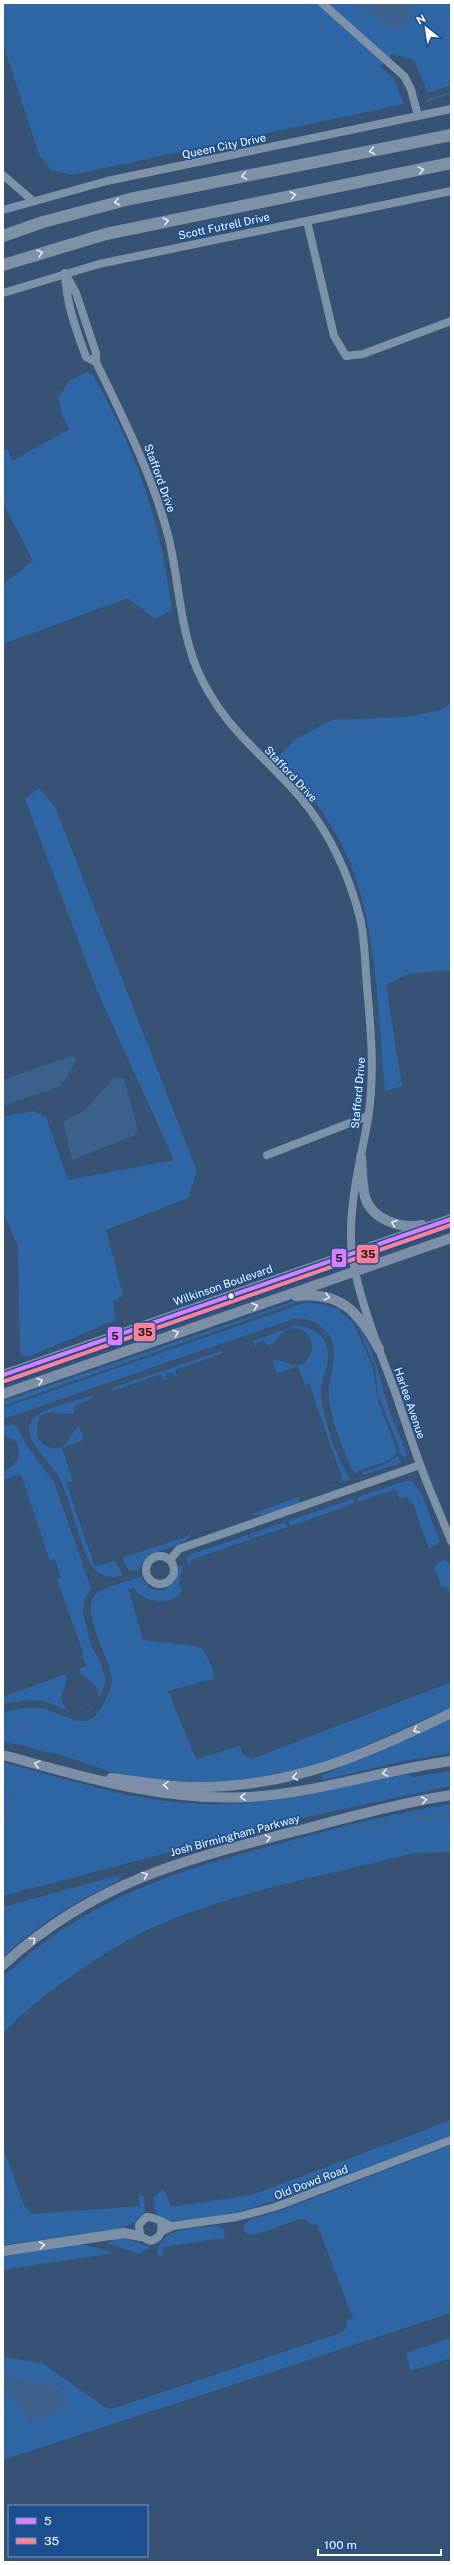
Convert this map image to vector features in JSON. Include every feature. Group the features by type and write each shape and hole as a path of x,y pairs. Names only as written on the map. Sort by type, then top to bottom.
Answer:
{"highway":[{"path":"3,236 43,222 130,199 451,135"},
{"path":"3,265 121,231 451,163"}],"main road":[{"path":"361,1157 366,1199 379,1216 403,1226 448,1220"},
{"name":"Wilkinson Boulevard","path":"3,1375 448,1220"},
{"path":"3,1394 451,1238"},
{"path":"274,1299 321,1295 342,1303 358,1317 379,1349"},
{"path":"54,1357 60,1374"},
{"path":"70,1773 155,1785 195,1787 229,1787 266,1782 301,1775 337,1764 451,1713"},
{"path":"3,1755 143,1791 174,1795 248,1797 308,1790 451,1761"},
{"name":"Josh Birmingham Parkway","path":"3,1965 39,1935 90,1902 117,1887 173,1864 368,1812 451,1795"},
{"path":"3,2251 124,2233 140,2236"}],"street":[{"path":"322,3 404,76 411,89 418,116"},
{"name":"Queen City Drive","path":"3,210 115,180 451,109"},
{"path":"3,175 33,201"},
{"name":"Scott Futrell Drive","path":"3,294 65,274 160,251 451,191"},
{"path":"307,221 334,336 346,356 364,354 451,321"},
{"name":"Stafford Drive","path":"65,274 66,296 74,324 86,357 96,362"},
{"name":"Stafford Drive","path":"65,274 76,293 96,353 96,362 130,429 158,499 170,544 186,633 198,669 222,713 236,732 284,779 314,815 329,839 350,885 363,938 371,1016 372,1062 368,1116 353,1198 352,1253 356,1270"},
{"path":"267,1155 368,1116"},
{"name":"Harlee Avenue","path":"356,1270 379,1349 420,1465 451,1541"},
{"path":"170,1560 179,1549 420,1465"},
{"name":"Old Dowd Road","path":"140,2236 138,2228 143,2219 150,2216 161,2227 264,2211 451,2140"},
{"path":"140,2236 146,2240 154,2240 161,2227"}],"shaded area":[{"path":"3,3 451,3 451,85 428,93 414,60 393,54 380,66 394,79 404,104 72,175 51,170 39,155 3,44"},
{"path":"354,3 414,3 411,21 396,30"},
{"path":"87,372 93,375 104,394 132,454 140,475 154,517 159,538 172,610 155,619 128,598 3,644 3,584 33,561 3,503 3,450 8,450 12,461 69,429 62,415 58,398 69,381"},
{"path":"451,703 451,970 408,974 386,985 402,1086 385,1091 376,976 367,920 360,892 351,865 337,835 299,782 276,759 297,738 332,720 406,717 440,710"},
{"path":"39,788 55,807 197,1171 188,1198 106,1230 123,1296 113,1301 115,1320 28,1357 20,1354 18,1247 3,1211 3,1117 33,1111 46,1117 68,1180 174,1160 98,993 25,799"},
{"path":"73,1056 76,1061 61,1086 3,1106 3,1080"},
{"path":"115,1077 124,1078 138,1131 133,1136 72,1160 63,1122 84,1111"},
{"path":"298,1300 326,1300 328,1303 314,1301 298,1302 3,1406 3,1401"},
{"path":"333,1302 344,1311 330,1304"},
{"path":"304,1303 315,1303 336,1308 354,1324 373,1368 378,1401 397,1451 395,1456 387,1461 358,1471 357,1474 351,1468 330,1410 329,1391 334,1351 332,1341 328,1333 319,1325 305,1319 290,1320 3,1419 3,1408"},
{"path":"346,1312 356,1323 371,1350 389,1409 406,1452 406,1459 399,1453 398,1445 378,1395 375,1367 358,1327"},
{"path":"294,1326 301,1326 314,1331 324,1340 327,1346 328,1360 321,1387 322,1404 336,1452 346,1473 351,1479 306,1495 343,1481 309,1383 305,1385 298,1366 277,1373 272,1360 293,1365 302,1364 311,1354 312,1344 310,1339 304,1331 295,1328 286,1330 271,1345 268,1346 264,1340 256,1343 256,1349 254,1342 237,1347"},
{"path":"221,1351 223,1353 175,1370 177,1376 175,1377 173,1372 165,1375 167,1379 164,1381 161,1374 112,1391 112,1388"},
{"path":"91,1396 93,1398 75,1406 74,1413 46,1413 38,1421 37,1436 44,1445 52,1448 58,1448 62,1447 66,1443 79,1426 83,1440 62,1448 73,1481 66,1483 95,1567 115,1561 123,1575 111,1577 102,1575 95,1569 89,1560 84,1550 60,1479 35,1446 29,1430 31,1422 42,1412"},
{"path":"12,1424 18,1428 25,1443 54,1482 91,1588 84,1601 83,1611 92,1647 97,1655 105,1679 104,1687 97,1702 98,1696 96,1687 80,1672 79,1669 86,1666 83,1658 78,1658 84,1655 57,1580 61,1578 55,1559 50,1561 21,1474 3,1480 3,1471 12,1467 17,1460 19,1451 16,1442 3,1434 3,1426"},
{"path":"398,1455 400,1463 363,1475 363,1472 388,1463"},
{"path":"405,1481 412,1481 422,1495 440,1542 429,1549 414,1506 407,1497 399,1499 396,1489 357,1502 358,1497"},
{"path":"297,1497 301,1502 274,1512 260,1515 253,1515 247,1513 253,1514"},
{"path":"352,1499 355,1503 291,1526 289,1521"},
{"path":"285,1522 287,1527 251,1539 250,1534"},
{"path":"192,1531 181,1543 150,1555 144,1561 139,1570 129,1570 122,1558 186,1537"},
{"path":"247,1535 249,1540 191,1560 191,1563 188,1564 186,1559 189,1555"},
{"path":"445,1559 451,1568 451,1597 447,1586 442,1587 434,1567 437,1563"},
{"path":"180,1564 183,1566 179,1582 182,1590 171,1600 150,1600 133,1587 129,1590 143,1640 196,1646 204,1650 214,1672 213,1679 168,1691 196,1759 240,1746 243,1755 252,1759 451,1682 451,1707 326,1764 253,1780 202,1783 142,1778 111,1772 71,1758 3,1741 3,1712 26,1708 40,1708 75,1720 83,1721 90,1719 97,1713 108,1694 112,1679 93,1622 91,1610 92,1600 101,1590 140,1577 151,1589 165,1590 175,1581"},
{"path":"66,1674 67,1679 61,1697 64,1706 70,1711 77,1713 65,1710 50,1703 38,1700 3,1704 3,1697"},
{"path":"95,1704 93,1708 87,1712 78,1713 85,1712 92,1708"},
{"path":"451,1717 451,1753 404,1761 323,1780 321,1776"},
{"path":"3,1762 124,1794 149,1799 199,1804 225,1804 301,1796 402,1775 409,1774 413,1777 451,1771 451,1786 292,1820 3,1896"},
{"path":"451,1804 451,1852 415,1853 260,1890 170,1920 142,1932 90,1963 32,2006 3,2034 3,1977 35,1949 68,1926 102,1906 136,1890 209,1863 349,1825 410,1811"},
{"path":"116,1876 120,1878 118,1881 58,1914 29,1934 3,1957 3,1907"},
{"path":"451,2120 451,2135 348,2176 253,2208 211,2218 178,2221 158,2215 155,2209 153,2197 164,2189 171,2207 252,2195"},
{"path":"451,2145 451,2313 3,2460 3,2357 42,2363 103,2406 111,2409 343,2332 347,2327 346,2319 353,2319 317,2224 311,2225 306,2220 300,2219 261,2233 248,2234 244,2230 244,2224 251,2219 277,2212"},
{"path":"3,2148 24,2205 31,2214 140,2206 138,2194 144,2196 145,2211 135,2222 119,2229 3,2245"},
{"path":"217,2226 224,2229 225,2238 162,2247 163,2257 157,2254 160,2245 165,2238 172,2233 190,2228"},
{"path":"124,2238 150,2247 140,2254 108,2244 114,2239"},
{"path":"73,2244 86,2245 114,2253 3,2270 3,2255"},
{"path":"451,2338 451,2358 411,2371 406,2353"},
{"path":"3,2376 51,2386 66,2397 70,2405 50,2417 30,2422 13,2399 3,2390"}],"waterway":[{"path":"426,101 451,93"},
{"path":"29,1731 31,1725"},
{"path":"3,1812 8,1810 13,1791"},
{"path":"353,1829 451,1813"},
{"path":"3,2187 14,2216"},
{"path":"3,2370 39,2374 69,2391"}],"transit line":[{"name":"5","path":"3,1375 451,1219"},
{"name":"35","path":"5,1381 451,1225"}]}
